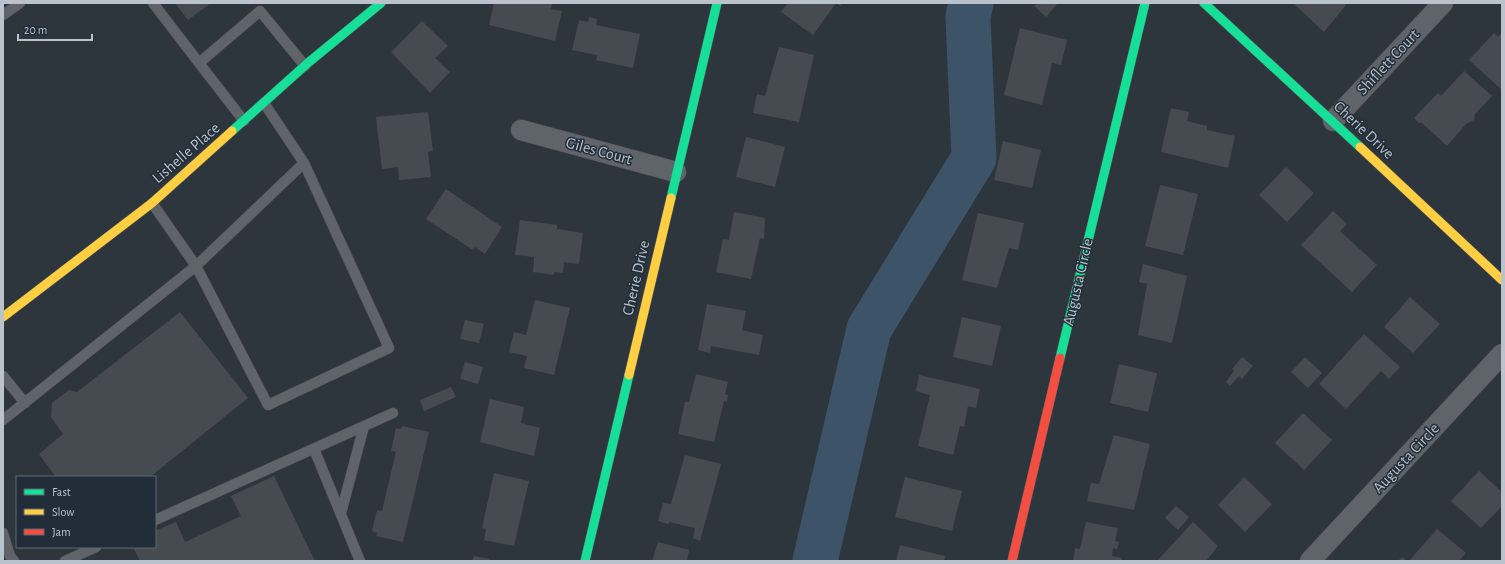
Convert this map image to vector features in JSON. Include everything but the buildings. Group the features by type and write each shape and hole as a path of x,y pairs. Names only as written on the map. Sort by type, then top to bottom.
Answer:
{"street":[{"name":"Lishelle Place","path":"3,317 152,203 305,66 381,3"},
{"name":"Cherie Drive","path":"585,561 717,3"},
{"name":"Augusta Circle","path":"1012,561 1145,3"},
{"name":"Cherie Drive","path":"1204,3 1333,121 1502,280"},
{"name":"Shiflett Court","path":"1333,121 1443,3"},
{"name":"Giles Court","path":"521,130 676,172"},
{"name":"Augusta Circle","path":"1310,561 1502,354"}],"lane":[{"path":"3,16 20,3"},
{"path":"153,3 244,121"},
{"path":"199,63 261,7 305,66"},
{"path":"152,203 196,266 268,405 389,348 304,163 264,103"},
{"path":"3,420 196,266 304,163"},
{"path":"3,376 25,402"},
{"path":"156,520 393,413"},
{"path":"341,513 364,426"},
{"path":"314,449 360,561"},
{"path":"3,533 10,556 14,561"},
{"path":"65,561 94,548"}],"waterway":[{"path":"815,561 869,329 974,158 968,17 971,3"}],"traffic: fast":[{"path":"232,131 309,62 381,3"},
{"path":"671,198 717,3"},
{"path":"1060,358 1145,3"},
{"path":"1204,3 1360,147"},
{"path":"585,561 629,375"}],"traffic: slow":[{"path":"3,317 152,203 232,131"},
{"path":"1360,147 1502,280"},
{"path":"629,375 671,198"}],"traffic: jam":[{"path":"1012,561 1060,358"}]}
